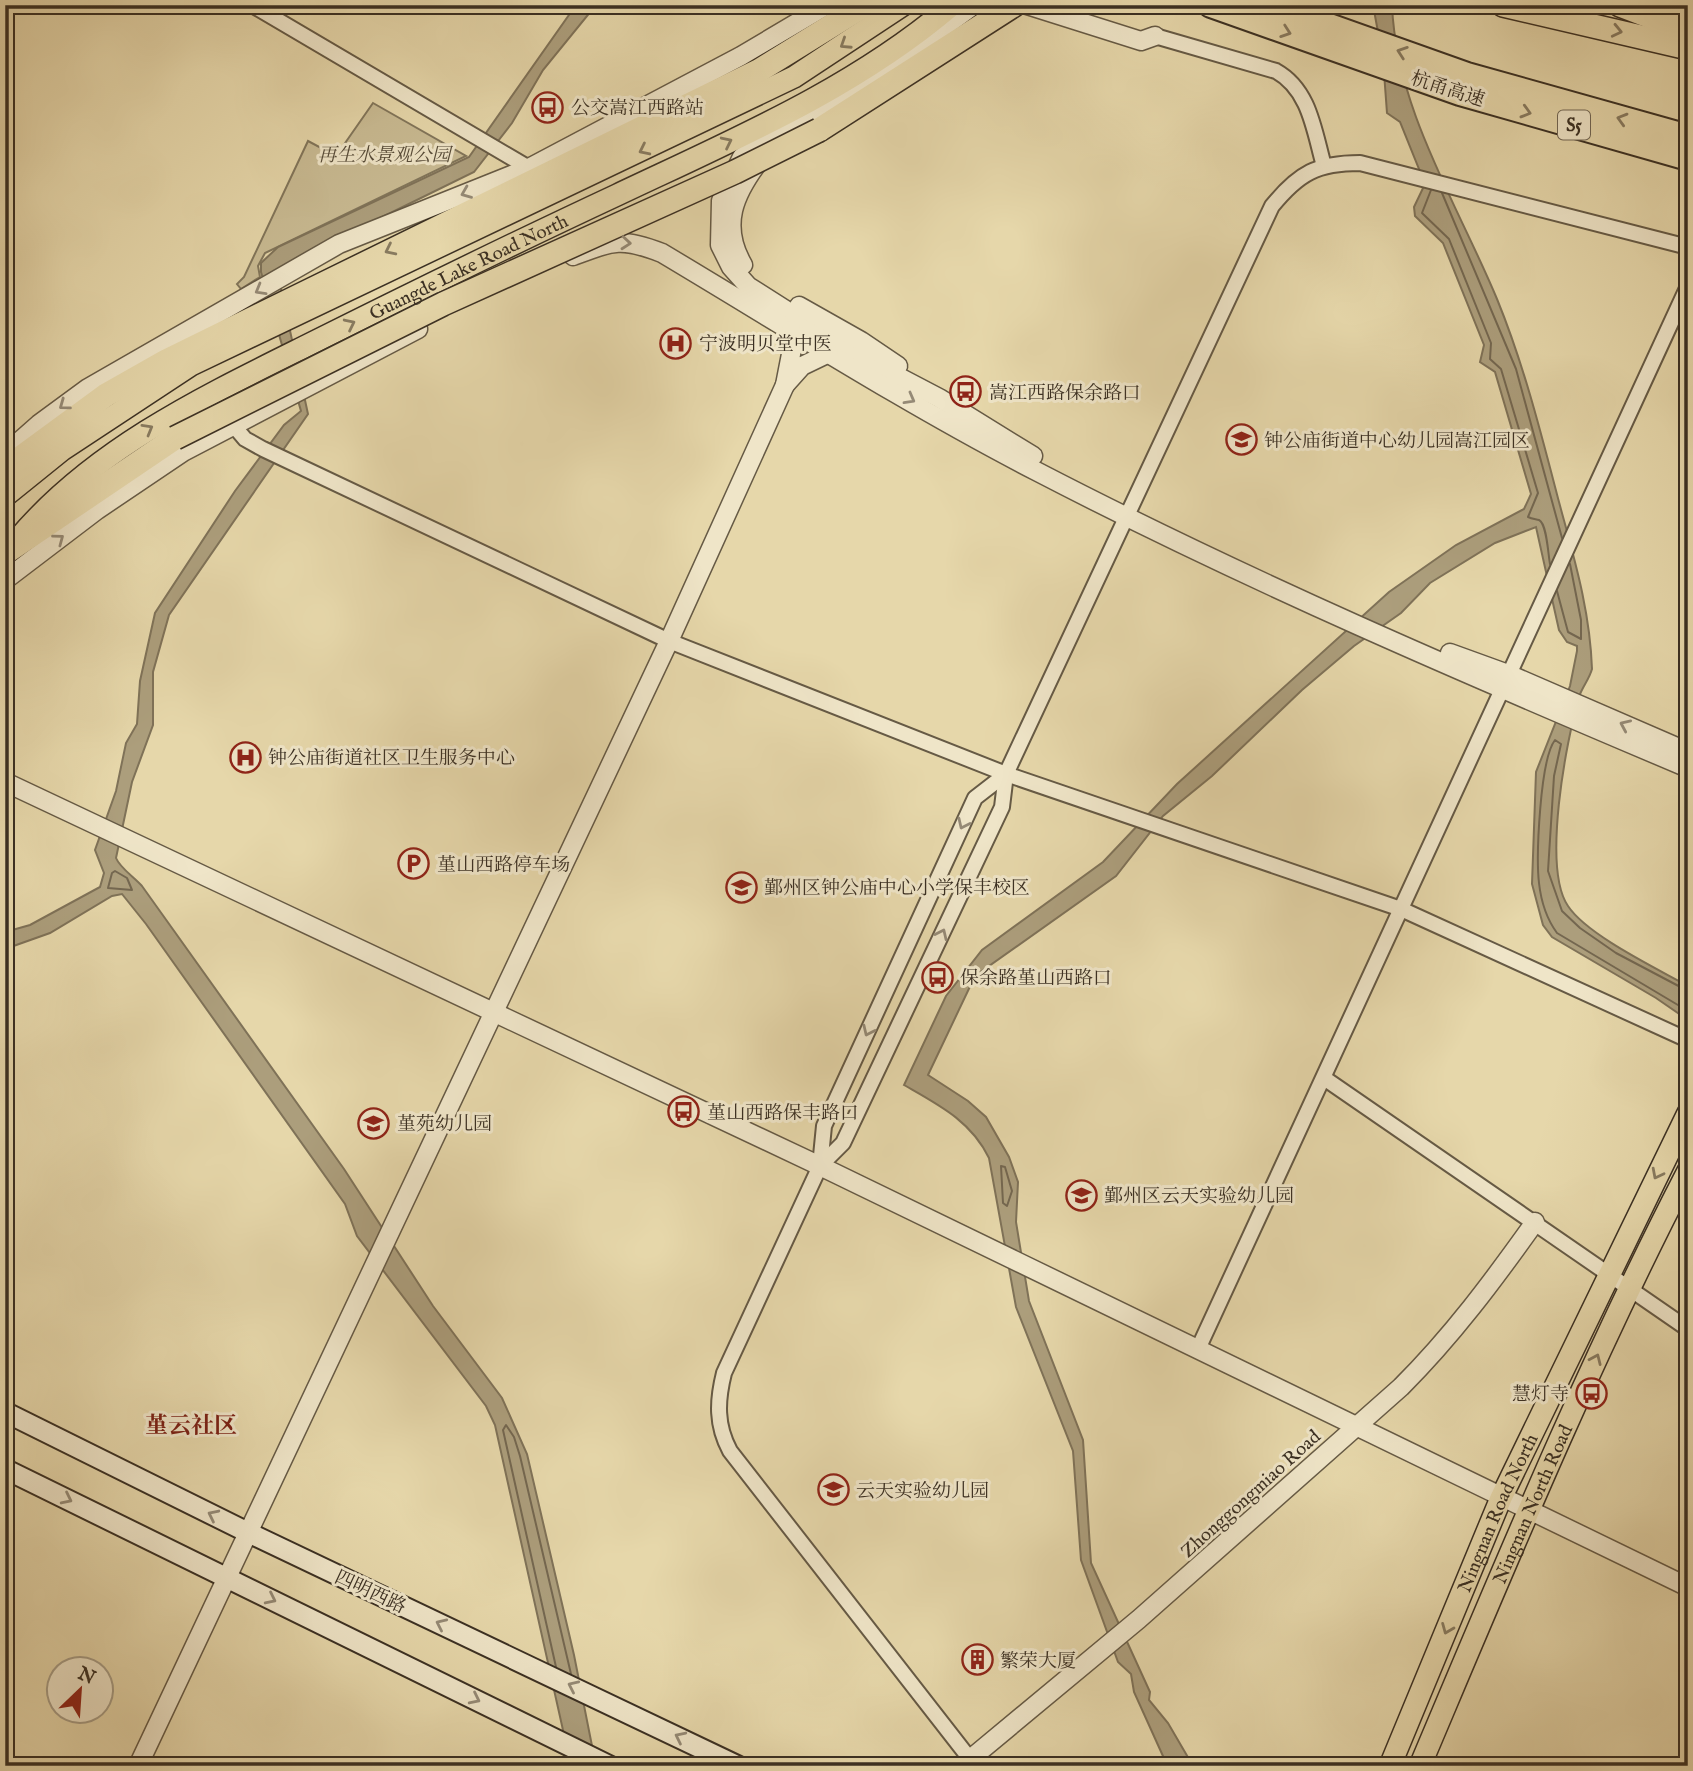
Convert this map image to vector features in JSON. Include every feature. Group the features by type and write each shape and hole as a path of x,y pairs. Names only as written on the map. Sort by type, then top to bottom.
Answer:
{"highway":[{"path":"5,474 26,453 106,395 246,321 760,70 865,5"},
{"path":"7,552 175,438 443,304 735,172 819,130 1014,5"},
{"name":"杭甬高速","path":"1211,5 1316,32 1688,158"},
{"name":"杭甬高速","path":"1270,5 1316,32"},
{"path":"1503,5 1688,48"},
{"path":"1620,5 1688,31"},
{"name":"杭甬高速","path":"1463,84 1688,137"}],"main road":[{"name":"Guangde Lake Road North","path":"5,496 62,450 191,365 794,77 903,5"},
{"name":"Guangde Lake Road North","path":"7,552 43,509 141,432 245,376 510,245 767,123 840,84 919,33 952,5"},
{"name":"Ningnan Road North","path":"1390,1766 1501,1498 1608,1272 1688,1112"},
{"name":"Ningnan North Road","path":"1420,1766 1528,1511 1628,1287 1688,1171"},
{"name":"四明西路","path":"5,1412 247,1532 738,1766"},
{"path":"5,1469 610,1766"}],"street":[{"path":"252,5 529,168"},
{"path":"5,454 39,424 88,388 339,244 529,168 741,56 827,5"},
{"path":"974,5 896,62 741,157 721,201 720,245 731,267 748,286 855,354 939,398 1128,512 1331,613 1393,640 1688,752"},
{"path":"939,398 861,341 777,293 747,272 735,250 732,228 734,201 743,183 763,157 995,5"},
{"path":"1027,5 1141,41 1155,36 1276,71 1287,77 1306,103 1324,166"},
{"path":"820,1166 844,1143 1002,807 1006,774 1128,512 1272,206 1293,181 1324,166 1360,163 1688,247"},
{"path":"5,580 97,510 183,452 511,280 612,241 639,244 662,253 829,353 1032,469 1459,657 1505,681 1539,705 1688,768"},
{"path":"1198,1349 1688,286"},
{"path":"138,1766 669,641 785,384 792,349 791,330"},
{"path":"785,384 802,366 829,353"},
{"path":"234,426 245,439 263,449 669,641 1006,774 1401,909 1688,1040"},
{"path":"966,1763 730,1451 720,1433 718,1398 724,1373 820,1166 824,1126 975,798 1006,774"},
{"path":"5,782 994,1249 1688,1587"},
{"path":"1324,1078 1688,1329"},
{"name":"Zhonggongmiao Road","path":"966,1763 1139,1619 1401,1387 1441,1347 1535,1222"}],"green space":[{"name":"再生水景观公园","path":"373,103 466,156 265,253 258,266 260,277 241,289 237,284 244,277 308,141 336,156"}],"water":[{"path":"576,5 596,5 543,70 512,123 474,172 366,225 278,275 308,414 169,615 153,672 153,725 132,782 116,858 142,886 344,1169 433,1306 502,1398 527,1454 574,1655 596,1766 571,1766 495,1425 486,1406 357,1236 345,1204 146,924 122,894 112,896 50,933 5,949 5,932 30,925 100,887 104,873 95,850 116,791 126,743 137,724 140,681 155,613 235,491 284,425 301,411 261,272 261,263 278,247 469,157"},
{"path":"1373,5 1392,5 1396,44 1417,119 1507,324 1539,425 1580,584 1592,669 1579,697 1563,773 1557,835 1560,888 1568,906 1590,928 1623,950 1688,986 1688,1020 1656,998 1552,937 1543,925 1532,884 1536,772 1570,686 1577,646 1567,642 1559,630 1536,527 1495,543 1430,583 1401,613 1354,646 1302,690 1212,776 1163,816 1116,876 975,976 928,1075 968,1101 986,1117 1009,1157 1018,1182 1016,1222 1029,1301 1083,1440 1091,1563 1150,1692 1149,1700 1168,1723 1193,1766 1167,1765 1134,1692 1131,1674 1118,1662 1081,1560 1073,1451 1016,1307 989,1158 973,1134 953,1115 904,1085 946,996 982,950 1103,862 1177,784 1389,592 1456,545 1524,509 1531,494 1495,372 1480,362 1484,345 1443,243 1415,216 1414,207 1425,184 1400,122 1387,113 1383,59"}],"place":[{"name":"公交嵩江西路站","path":"548,107"},
{"name":"宁波明贝堂中医","path":"676,343"},
{"name":"嵩江西路保余路口","path":"966,392"},
{"name":"钟公庙街道中心幼儿园嵩江园区","path":"1241,440"},
{"name":"钟公庙街道社区卫生服务中心","path":"245,757"},
{"name":"堇山西路停车场","path":"414,864"},
{"name":"鄞州区钟公庙中心小学保丰校区","path":"741,887"},
{"name":"保余路堇山西路口","path":"937,977"},
{"name":"堇山西路保丰路口","path":"684,1112"},
{"name":"堇苑幼儿园","path":"374,1123"},
{"name":"鄞州区云天实验幼儿园","path":"1081,1195"},
{"name":"慧灯寺","path":"1592,1393"},
{"name":"云天实验幼儿园","path":"833,1490"},
{"name":"繁荣大厦","path":"977,1660"}],"district":[{"name":"堇云社区","path":"191,1425"}]}
